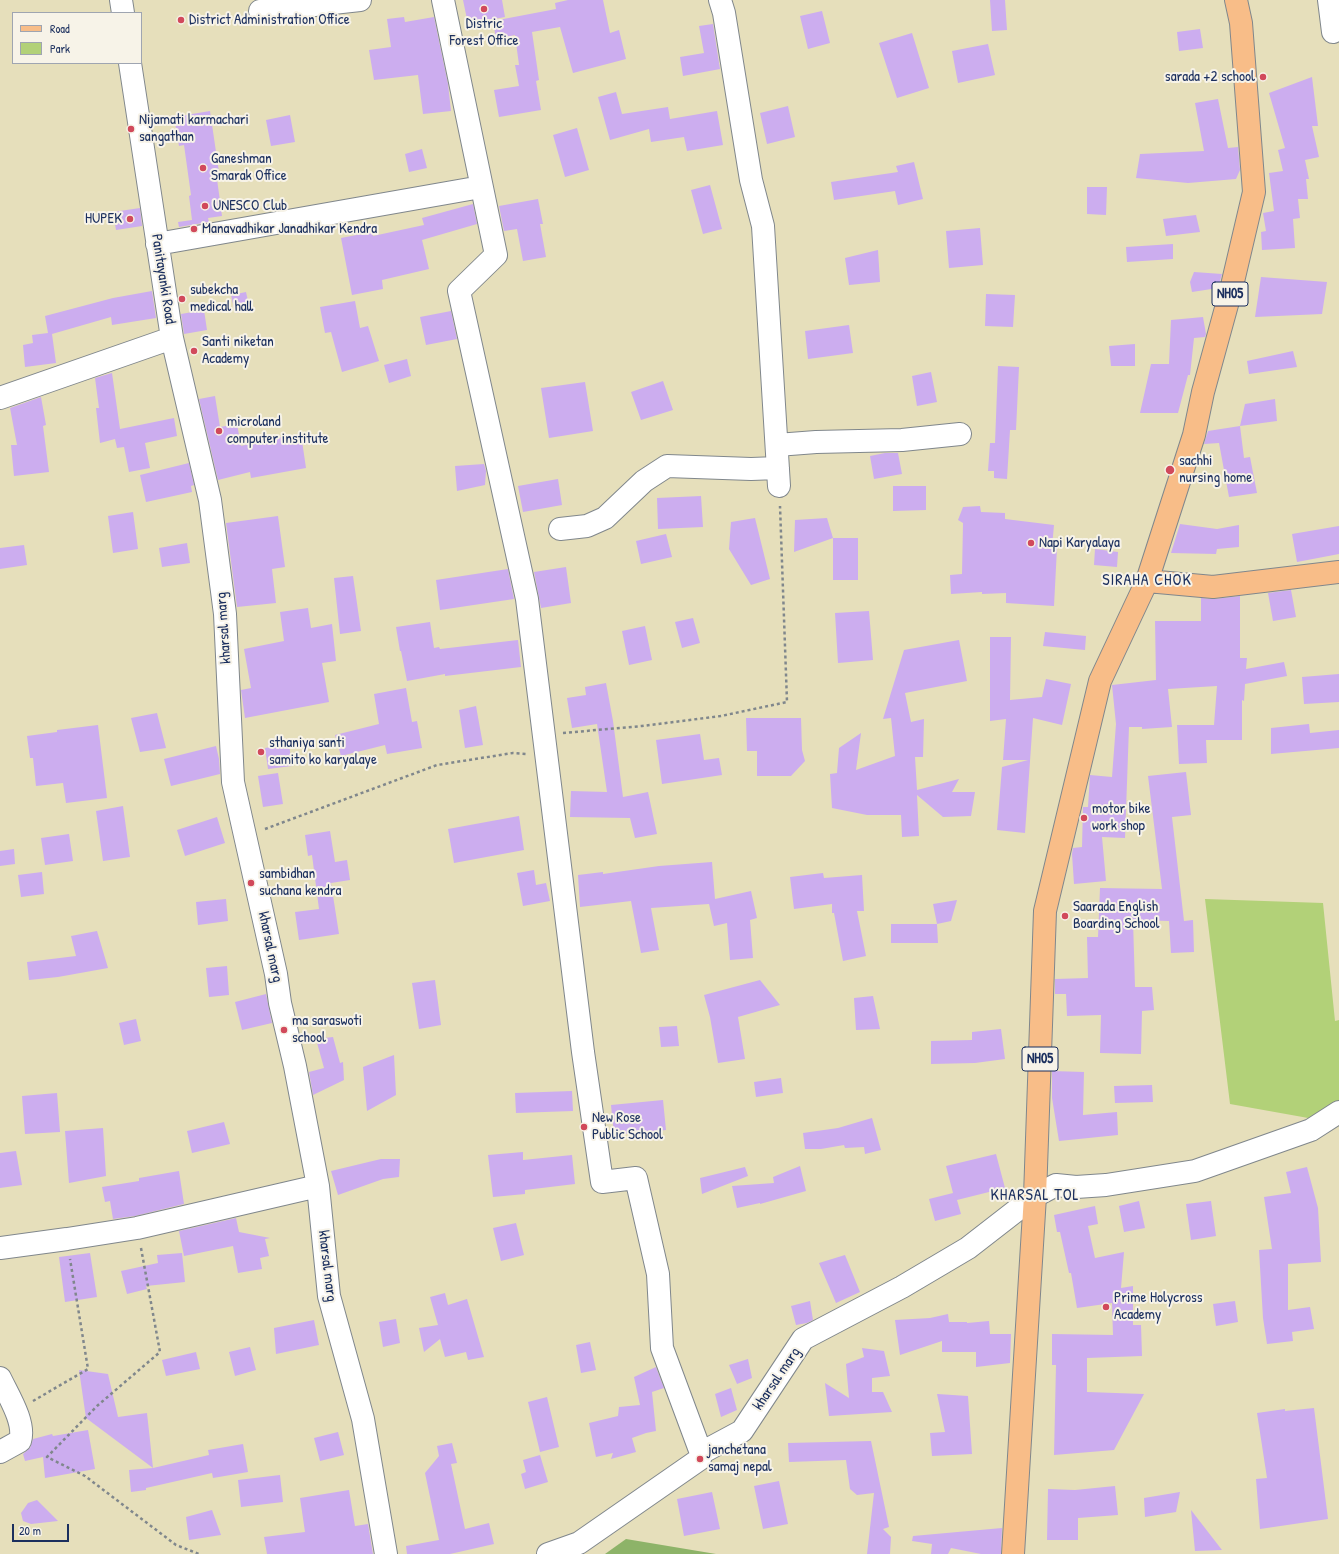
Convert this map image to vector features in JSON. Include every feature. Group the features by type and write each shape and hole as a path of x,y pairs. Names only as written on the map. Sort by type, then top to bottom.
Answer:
{"main road":[{"name":"NH05","path":"1013,1554 1035,1196 1045,911 1100,681 1147,581 1194,435 1203,392 1231,290 1254,192 1241,23 1236,0"},
{"path":"1147,581 1213,587 1339,572"}],"street":[{"path":"121,0 123,12"},
{"path":"260,11 360,0"},
{"path":"443,0 496,254 458,291 527,599 583,1052 602,1182 636,1178 658,1274 662,1348 701,1453"},
{"path":"560,529 587,526 605,518 644,481 667,466 751,469 778,477 763,226 752,180 724,13 720,0"},
{"path":"1329,0 1333,32"},
{"name":"Panitayanki Road","path":"0,398 172,338 130,64"},
{"path":"157,244 482,187"},
{"name":"kharsal marg","path":"172,338 210,500 225,614 233,782 276,974 280,1003 295,1066 318,1186 329,1296 363,1419 386,1554"},
{"path":"777,445 816,442 902,440 960,434"},
{"name":"kharsal marg","path":"548,1554 580,1548 700,1459 701,1453 742,1431 803,1339 902,1287 968,1248 1035,1196 1056,1185 1076,1187 1106,1185 1195,1171 1310,1130 1339,1112"},
{"path":"0,1248 137,1228 318,1186"},
{"path":"0,1378 16,1411 21,1427 20,1441 0,1452"}],"path":[{"path":"245,835 271,827 437,765 513,753 642,726 721,716 787,702 778,477"},
{"path":"137,1228 160,1352 96,1406 47,1457 85,1476 176,1545 198,1554"},
{"path":"16,1411 88,1369 67,1239"}],"green space":[{"path":"1205,899 1323,903 1335,1021 1339,1020 1339,1117 1325,1121 1230,1104"},
{"path":"626,1539 716,1554 605,1554"}],"building":[{"name":"Distric Forest Office","path":"463,0 502,0 505,17 468,24"},
{"path":"568,0 603,0 610,33 619,30 626,59 573,73 560,27 532,32 539,80 536,81 541,110 499,117 494,90 519,86 515,65 519,65 515,35 496,39 493,21 556,9 555,3"},
{"path":"990,0 1005,0 1007,30 992,31"},
{"path":"822,11 830,43 808,49 800,16"},
{"path":"404,17 405,22 434,17 448,84 451,111 423,114 418,75 374,80 369,50 391,47 387,19"},
{"path":"713,24 720,69 683,76 680,57 704,53 699,26"},
{"path":"1200,29 1203,48 1179,51 1177,32"},
{"path":"912,33 929,88 897,98 879,43"},
{"path":"988,44 995,75 958,83 952,51"},
{"path":"1312,77 1318,126 1312,126 1319,157 1305,160 1309,179 1306,179 1308,199 1298,199 1300,218 1293,219 1295,248 1262,250 1261,232 1266,231 1263,213 1274,211 1269,173 1283,171 1278,150 1285,148 1269,93"},
{"path":"616,92 622,114 668,107 670,119 717,111 723,145 687,151 684,137 651,142 649,129 610,140 598,97"},
{"path":"1218,99 1228,148 1238,147 1240,170 1236,179 1188,183 1136,178 1140,154 1204,151 1195,103"},
{"path":"788,106 795,137 767,144 760,113"},
{"path":"210,111 220,179 217,179 222,216 208,218 209,222 179,227 178,222 192,220 189,196 191,195 184,145 179,146 174,117"},
{"path":"290,115 295,142 271,146 266,120"},
{"path":"577,128 589,170 565,177 553,135"},
{"path":"422,149 427,168 409,172 405,154"},
{"path":"914,162 923,199 898,205 895,191 834,200 831,182 898,172 896,166"},
{"path":"710,185 722,229 703,234 691,190"},
{"path":"1087,187 1107,187 1106,215 1087,214"},
{"path":"538,199 543,224 540,224 546,257 523,261 517,229 504,231 499,206"},
{"path":"473,204 477,224 422,240 429,269 382,280 383,289 352,295 341,238 372,232 373,236 424,225 422,218"},
{"name":"HUPEK","path":"140,208 142,226 116,230 113,212"},
{"path":"1196,215 1200,232 1166,236 1163,219"},
{"path":"980,228 983,265 949,268 946,231"},
{"path":"1173,244 1173,259 1127,262 1126,247"},
{"path":"878,250 880,282 849,285 845,258"},
{"path":"1194,272 1222,274 1218,288 1192,292 1190,282"},
{"path":"1261,277 1327,282 1322,314 1255,317"},
{"path":"152,291 156,318 112,325 111,317 52,334 56,363 25,367 23,345 33,343 32,335 48,333 45,316 113,298"},
{"path":"246,292 250,310 235,313 231,295"},
{"path":"986,294 1015,295 1013,327 985,326"},
{"path":"355,301 360,328 368,326 379,361 342,372 331,332 325,333 320,307"},
{"path":"204,310 207,330 184,334 181,314"},
{"path":"451,311 457,339 426,345 420,317"},
{"path":"1203,317 1206,334 1205,337 1194,338 1190,375 1188,375 1178,413 1140,413 1151,364 1169,364 1171,320"},
{"path":"849,325 853,353 808,359 805,331"},
{"path":"1135,344 1135,366 1111,366 1109,346"},
{"path":"1293,351 1297,367 1249,374 1247,361"},
{"path":"407,359 411,376 389,383 384,365"},
{"path":"998,366 1019,367 1016,430 1010,430 1007,479 994,478 994,471 988,471 990,443 995,443"},
{"path":"931,372 937,402 917,406 912,376"},
{"path":"112,373 120,429 174,418 177,436 145,443 150,468 129,472 124,447 117,448 115,439 100,443 96,408 99,408 95,378"},
{"path":"663,381 673,410 641,420 631,392"},
{"path":"585,382 593,431 549,438 541,388"},
{"path":"215,396 220,427 237,424 241,446 274,438 301,434 306,468 251,478 250,472 218,480 199,399"},
{"path":"41,397 46,425 43,426 49,472 14,476 11,445 17,445 10,408"},
{"path":"1275,399 1277,421 1240,426 1245,404"},
{"path":"1240,426 1244,458 1250,457 1257,493 1229,497 1219,443 1204,444 1208,431"},
{"path":"885,453 898,453 902,474 874,479 870,456"},
{"path":"189,463 194,485 191,486 192,492 146,502 140,475"},
{"path":"484,464 486,471 485,485 457,491 455,466"},
{"path":"558,479 562,505 523,512 518,486"},
{"path":"893,486 926,486 926,510 893,511"},
{"path":"701,496 703,527 658,529 657,498"},
{"path":"980,506 981,512 1005,513 1005,519 1054,525 1052,547 1057,548 1054,606 1006,603 1006,593 982,594 982,592 951,594 950,575 962,574 963,523 958,520 963,507"},
{"path":"133,512 138,549 113,553 108,516"},
{"path":"278,516 285,567 272,569 276,603 237,607 226,523"},
{"path":"755,518 770,579 751,585 729,549 731,522"},
{"path":"827,518 833,538 794,552 795,520"},
{"path":"1180,524 1217,529 1239,525 1239,547 1217,549 1216,554 1171,553"},
{"path":"1339,526 1339,554 1297,562 1292,534"},
{"path":"666,534 672,557 641,564 636,541"},
{"path":"833,538 858,538 858,580 833,580"},
{"path":"187,543 190,563 162,567 159,548"},
{"path":"24,545 27,565 0,569 0,548"},
{"path":"1095,549 1118,552 1117,567 1094,565"},
{"path":"566,567 571,603 541,608 534,572"},
{"path":"508,569 514,599 440,610 436,580"},
{"path":"353,576 361,631 340,634 334,578"},
{"path":"1291,590 1296,617 1273,621 1268,593"},
{"path":"1240,596 1240,658 1247,658 1246,669 1284,662 1287,676 1245,684 1244,701 1242,700 1242,740 1206,740 1207,763 1179,764 1177,725 1214,725 1217,686 1168,689 1172,727 1142,729 1142,727 1129,727 1125,838 1102,837 1106,881 1074,884 1072,854 1073,848 1082,847 1083,807 1088,807 1090,775 1112,777 1116,724 1112,685 1156,680 1155,621 1201,621 1201,598 1214,599"},
{"path":"308,608 311,628 332,624 336,661 322,663 329,702 245,718 241,690 251,688 244,649 284,641 280,612"},
{"path":"869,611 873,660 838,663 835,613"},
{"path":"693,618 700,643 682,648 675,622"},
{"path":"430,622 434,648 439,647 440,649 518,640 521,667 445,676 445,674 407,681 396,627"},
{"path":"645,626 652,660 629,665 622,631"},
{"path":"1045,632 1086,636 1085,650 1043,646"},
{"path":"990,637 1011,637 1010,700 1042,697 1046,679 1071,684 1062,725 1033,718 1025,833 997,830 1002,767 1028,760 1003,760 1006,719 990,721"},
{"path":"959,640 967,681 905,693 911,722 924,719 923,757 915,757 917,790 959,779 952,792 975,792 971,816 943,817 917,795 919,836 902,837 901,815 867,815 832,808 830,774 837,773 839,748 861,733 856,770 895,756 891,718 883,719 904,650"},
{"path":"1339,674 1339,702 1304,704 1302,677"},
{"path":"606,683 613,721 623,797 648,792 657,834 635,838 630,818 570,817 571,791 607,792 597,724 572,728 567,698 586,695 585,687"},
{"path":"406,688 412,722 417,721 422,748 387,754 385,745 341,756 335,735 379,724 374,694"},
{"path":"476,706 483,745 465,748 459,710"},
{"path":"157,713 166,748 140,752 131,718"},
{"path":"746,718 801,718 802,750 805,761 791,776 757,776 757,751 747,751"},
{"path":"1309,724 1310,733 1339,730 1339,748 1271,754 1271,728"},
{"path":"98,725 107,798 66,803 63,783 36,786 33,758 30,758 27,736 57,732 57,730"},
{"path":"700,734 704,760 719,758 722,775 662,784 656,740"},
{"path":"289,744 292,766 268,769 265,748"},
{"path":"216,746 220,774 171,786 164,759"},
{"path":"1186,772 1191,815 1172,817 1184,921 1193,920 1194,952 1171,953 1169,921 1133,920 1135,987 1152,987 1154,1010 1142,1011 1141,1054 1100,1053 1101,1015 1067,1016 1066,994 1055,994 1055,979 1088,978 1087,937 1098,937 1100,888 1162,889 1148,776"},
{"path":"278,773 283,804 263,807 258,776"},
{"path":"123,806 130,857 103,861 96,811"},
{"path":"519,816 524,850 454,863 448,829"},
{"path":"217,817 225,843 185,856 177,830"},
{"path":"330,831 335,862 347,860 350,880 331,883 339,934 299,940 295,912 319,909 312,855 308,856 305,835"},
{"path":"69,834 73,861 45,865 41,838"},
{"path":"14,849 15,864 0,866 0,851"},
{"path":"712,862 715,899 751,891 757,918 750,920 753,958 730,960 727,923 714,926 709,904 651,908 659,950 641,953 631,901 580,907 578,875 603,872 603,874 659,866"},
{"path":"534,870 536,885 546,883 550,901 523,906 517,873"},
{"path":"42,872 44,894 21,897 18,875"},
{"path":"823,873 824,878 862,875 864,911 857,911 866,956 843,961 834,913 832,913 832,904 794,909 790,877"},
{"path":"226,899 228,921 198,925 196,902"},
{"path":"957,900 951,921 937,924 933,904"},
{"path":"891,924 937,924 938,943 891,943"},
{"path":"97,931 108,968 58,977 29,980 27,962 76,956 71,936"},
{"path":"227,966 229,995 209,997 206,968"},
{"path":"435,980 441,1025 419,1029 412,983"},
{"path":"760,980 780,1005 738,1017 745,1059 718,1063 710,1017 704,995"},
{"path":"266,994 272,1023 242,1030 235,1002"},
{"path":"873,996 880,1029 856,1030 854,998"},
{"path":"136,1019 141,1041 124,1045 119,1023"},
{"path":"677,1026 679,1046 661,1047 659,1027"},
{"path":"1001,1029 1005,1059 975,1063 931,1064 931,1041 972,1040 972,1032"},
{"path":"333,1037 340,1063 343,1062 344,1080 313,1095 309,1072 324,1068 316,1039"},
{"path":"394,1055 396,1095 367,1111 363,1067"},
{"path":"1052,1071 1084,1072 1083,1115 1117,1112 1118,1135 1059,1141 1052,1098"},
{"path":"781,1078 783,1093 756,1097 754,1082"},
{"path":"1152,1085 1153,1102 1115,1103 1114,1086"},
{"path":"572,1091 573,1111 516,1113 515,1093"},
{"path":"57,1093 60,1132 25,1134 22,1096"},
{"path":"663,1100 666,1130 614,1135 611,1105"},
{"path":"872,1118 881,1150 865,1154 864,1147 845,1148 844,1145 821,1149 805,1149 803,1133 838,1128"},
{"path":"224,1122 230,1144 192,1153 187,1131"},
{"path":"103,1128 106,1176 69,1183 65,1131"},
{"path":"16,1151 22,1185 0,1188 0,1153"},
{"path":"523,1152 523,1160 572,1155 575,1184 525,1190 525,1194 493,1197 488,1155"},
{"path":"996,1154 1005,1188 957,1200 961,1214 935,1221 929,1199 953,1193 946,1166"},
{"path":"381,1159 400,1159 399,1177 383,1179 338,1195 331,1171"},
{"path":"800,1166 806,1191 760,1204 737,1208 732,1186 774,1183 773,1177"},
{"path":"745,1167 748,1176 702,1194 700,1178"},
{"path":"1307,1167 1318,1208 1321,1262 1288,1264 1288,1310 1310,1307 1314,1329 1292,1332 1293,1341 1267,1344 1263,1318 1259,1250 1272,1249 1264,1197 1291,1193 1286,1172"},
{"path":"179,1171 184,1204 135,1216 113,1219 110,1201 105,1202 102,1187 139,1181 139,1178"},
{"path":"1139,1201 1145,1228 1124,1232 1119,1206"},
{"path":"1211,1201 1216,1236 1191,1240 1186,1204"},
{"path":"1095,1206 1098,1224 1088,1226 1095,1258 1124,1252 1121,1288 1133,1286 1133,1325 1141,1325 1142,1356 1087,1358 1087,1392 1144,1394 1114,1450 1054,1455 1056,1365 1052,1365 1052,1334 1113,1335 1112,1303 1077,1308 1071,1273 1069,1273 1060,1232 1057,1232 1054,1215"},
{"path":"236,1218 239,1232 270,1238 265,1239 269,1256 260,1258 262,1269 238,1273 233,1246 184,1256 179,1231"},
{"path":"516,1223 524,1255 501,1261 493,1228"},
{"path":"90,1253 97,1297 65,1302 59,1257"},
{"path":"182,1253 185,1282 146,1286 147,1289 127,1294 121,1271 158,1263 157,1255"},
{"path":"845,1255 860,1292 836,1303 819,1263"},
{"path":"445,1293 448,1305 467,1299 484,1357 468,1360 466,1352 445,1357 440,1339 424,1352 419,1328 438,1325 430,1297"},
{"path":"810,1301 813,1320 796,1325 791,1306"},
{"path":"1235,1301 1238,1322 1216,1326 1213,1304"},
{"path":"948,1314 949,1322 967,1323 989,1321 990,1334 1011,1334 1010,1363 976,1367 976,1352 942,1352 942,1341 900,1355 895,1320 930,1318"},
{"path":"396,1319 400,1343 383,1347 379,1322"},
{"path":"314,1320 319,1345 276,1354 274,1328"},
{"path":"590,1342 596,1370 581,1373 576,1345"},
{"path":"250,1347 256,1370 235,1376 229,1352"},
{"path":"862,1348 884,1351 890,1376 872,1378 872,1392 883,1392 892,1412 829,1416 825,1383 849,1398 846,1364 864,1357"},
{"path":"196,1352 200,1369 166,1376 162,1360"},
{"path":"748,1359 752,1378 737,1384 729,1365"},
{"path":"656,1367 664,1388 652,1392 656,1431 632,1438 636,1452 611,1459 613,1453 596,1457 589,1423 618,1416 619,1407 640,1405 634,1377"},
{"path":"79,1370 108,1374 118,1417 147,1413 153,1468 86,1418"},
{"path":"731,1388 737,1410 721,1417 715,1394"},
{"path":"937,1394 968,1396 972,1454 932,1456 930,1433 945,1432"},
{"path":"547,1397 559,1447 540,1452 528,1402"},
{"path":"1314,1408 1328,1519 1260,1529 1256,1479 1267,1478 1257,1413 1285,1409 1285,1411"},
{"path":"88,1430 95,1469 45,1478 43,1457 25,1461 23,1454 30,1448 33,1439 52,1434 53,1436"},
{"path":"338,1432 344,1455 320,1461 314,1438"},
{"path":"871,1441 889,1527 883,1529 891,1537 890,1554 867,1554 874,1493 857,1495 850,1489 846,1460 789,1462 788,1443"},
{"path":"452,1443 457,1463 451,1464 465,1529 489,1523 494,1544 450,1554 407,1554 406,1546 439,1540 425,1473 439,1456 437,1446"},
{"path":"243,1444 248,1472 213,1478 212,1473 146,1488 146,1490 131,1492 129,1470 153,1468 209,1455 208,1450"},
{"path":"540,1455 548,1482 525,1489 521,1474 526,1472 523,1460"},
{"path":"280,1475 283,1502 241,1507 238,1480"},
{"path":"779,1481 788,1524 763,1529 754,1486"},
{"path":"1115,1486 1118,1515 1078,1518 1078,1540 1047,1540 1048,1489 1075,1490"},
{"path":"349,1490 355,1526 368,1524 373,1554 267,1554 264,1537 305,1532 300,1498"},
{"path":"712,1492 720,1529 684,1536 677,1499"},
{"path":"1180,1492 1176,1512 1145,1517 1144,1498"},
{"path":"37,1500 58,1521 31,1524 23,1521 21,1513 28,1503"},
{"path":"212,1510 221,1535 189,1540 186,1517"},
{"path":"1191,1510 1222,1550 1195,1551"},
{"path":"1002,1528 1001,1554 981,1554 951,1548 948,1554 931,1554 932,1544 912,1541 913,1536"}],"place":[{"name":"Distric Forest Office","path":"484,9"},
{"name":"District Administration Office","path":"181,20"},
{"name":"sarada +2 school","path":"1263,77"},
{"name":"Nijamati karmachari sangathan","path":"131,129"},
{"name":"Ganeshman Smarak Office","path":"203,168"},
{"name":"UNESCO Club","path":"205,206"},
{"name":"HUPEK","path":"130,219"},
{"name":"Manavadhikar Janadhikar Kendra","path":"194,229"},
{"name":"subekcha medical hall","path":"182,299"},
{"name":"Santi niketan Academy","path":"194,351"},
{"name":"microland computer institute","path":"219,431"},
{"name":"sachhi nursing home","path":"1170,470"},
{"name":"Napi Karyalaya","path":"1031,543"},
{"name":"sthaniya santi samito ko karyalaye","path":"261,752"},
{"name":"motor bike work shop","path":"1084,818"},
{"name":"sambidhan suchana kendra","path":"251,883"},
{"name":"Saarada English Boarding School","path":"1065,916"},
{"name":"ma saraswoti school","path":"284,1030"},
{"name":"New Rose Public School","path":"584,1127"},
{"name":"Prime Holycross Academy","path":"1106,1307"},
{"name":"janchetana samaj nepal","path":"700,1459"}],"district":[{"name":"SIRAHA CHOK","path":"1147,581"},
{"name":"KHARSAL TOL","path":"1035,1196"}]}
